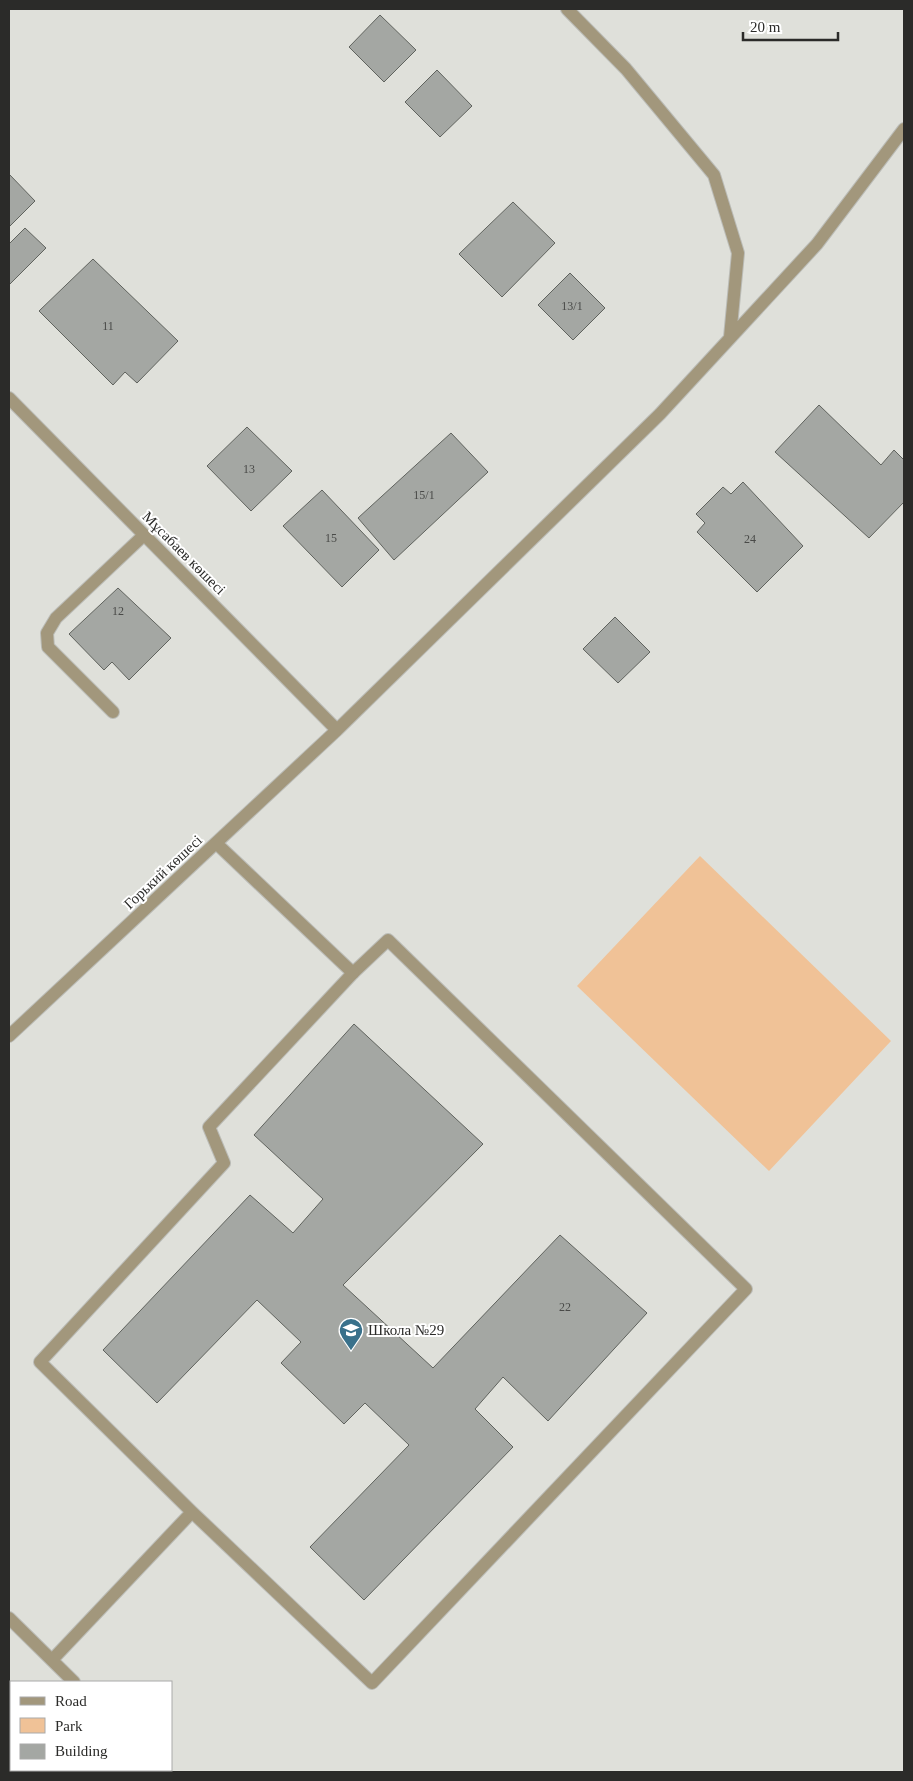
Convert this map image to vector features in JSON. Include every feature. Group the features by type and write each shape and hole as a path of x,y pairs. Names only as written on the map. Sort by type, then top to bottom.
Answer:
{"street":[{"path":"567,9 626,69 714,175 738,253 730,337"},
{"name":"Горький көшесі","path":"9,1036 337,730 660,414 817,244 904,129"},
{"name":"Мұсабаев көшесі","path":"9,398 337,730"},
{"path":"113,712 48,647 47,633 56,618 144,535"},
{"path":"217,844 353,973"},
{"path":"388,940 746,1288 372,1683 192,1512 40,1362 224,1163 209,1127 353,973 388,940"},
{"path":"52,1660 192,1512"},
{"path":"9,1618 73,1681"}],"green space":[{"path":"700,856 891,1041 769,1171 577,986"}],"building":[{"path":"380,15 416,50 384,82 349,47"},
{"path":"437,70 472,106 440,137 405,102"},
{"path":"9,174 35,201 9,227"},
{"path":"513,202 555,243 502,297 459,254"},
{"path":"25,228 46,248 9,285 9,244"},
{"path":"93,259 178,341 137,383 125,372 113,385 39,311"},
{"path":"570,273 605,308 573,340 538,305"},
{"path":"819,405 881,465 894,450 904,460 904,502 869,538 775,452"},
{"path":"247,427 292,471 251,511 207,466"},
{"path":"451,433 488,472 394,560 358,518"},
{"path":"743,482 803,546 757,592 697,532 705,523 696,514 723,487 731,494"},
{"path":"322,490 379,550 342,587 283,526"},
{"path":"118,588 171,638 129,680 112,662 104,670 69,634"},
{"path":"615,617 650,652 618,683 583,649"},
{"path":"354,1024 483,1144 343,1285 433,1368 560,1235 647,1313 548,1421 503,1377 475,1409 513,1447 364,1600 310,1547 409,1445 365,1403 344,1424 281,1363 301,1342 257,1300 157,1403 103,1350 250,1195 293,1233 323,1199 254,1135"}],"place":[{"name":"Школа №29","path":"351,1351"}]}
